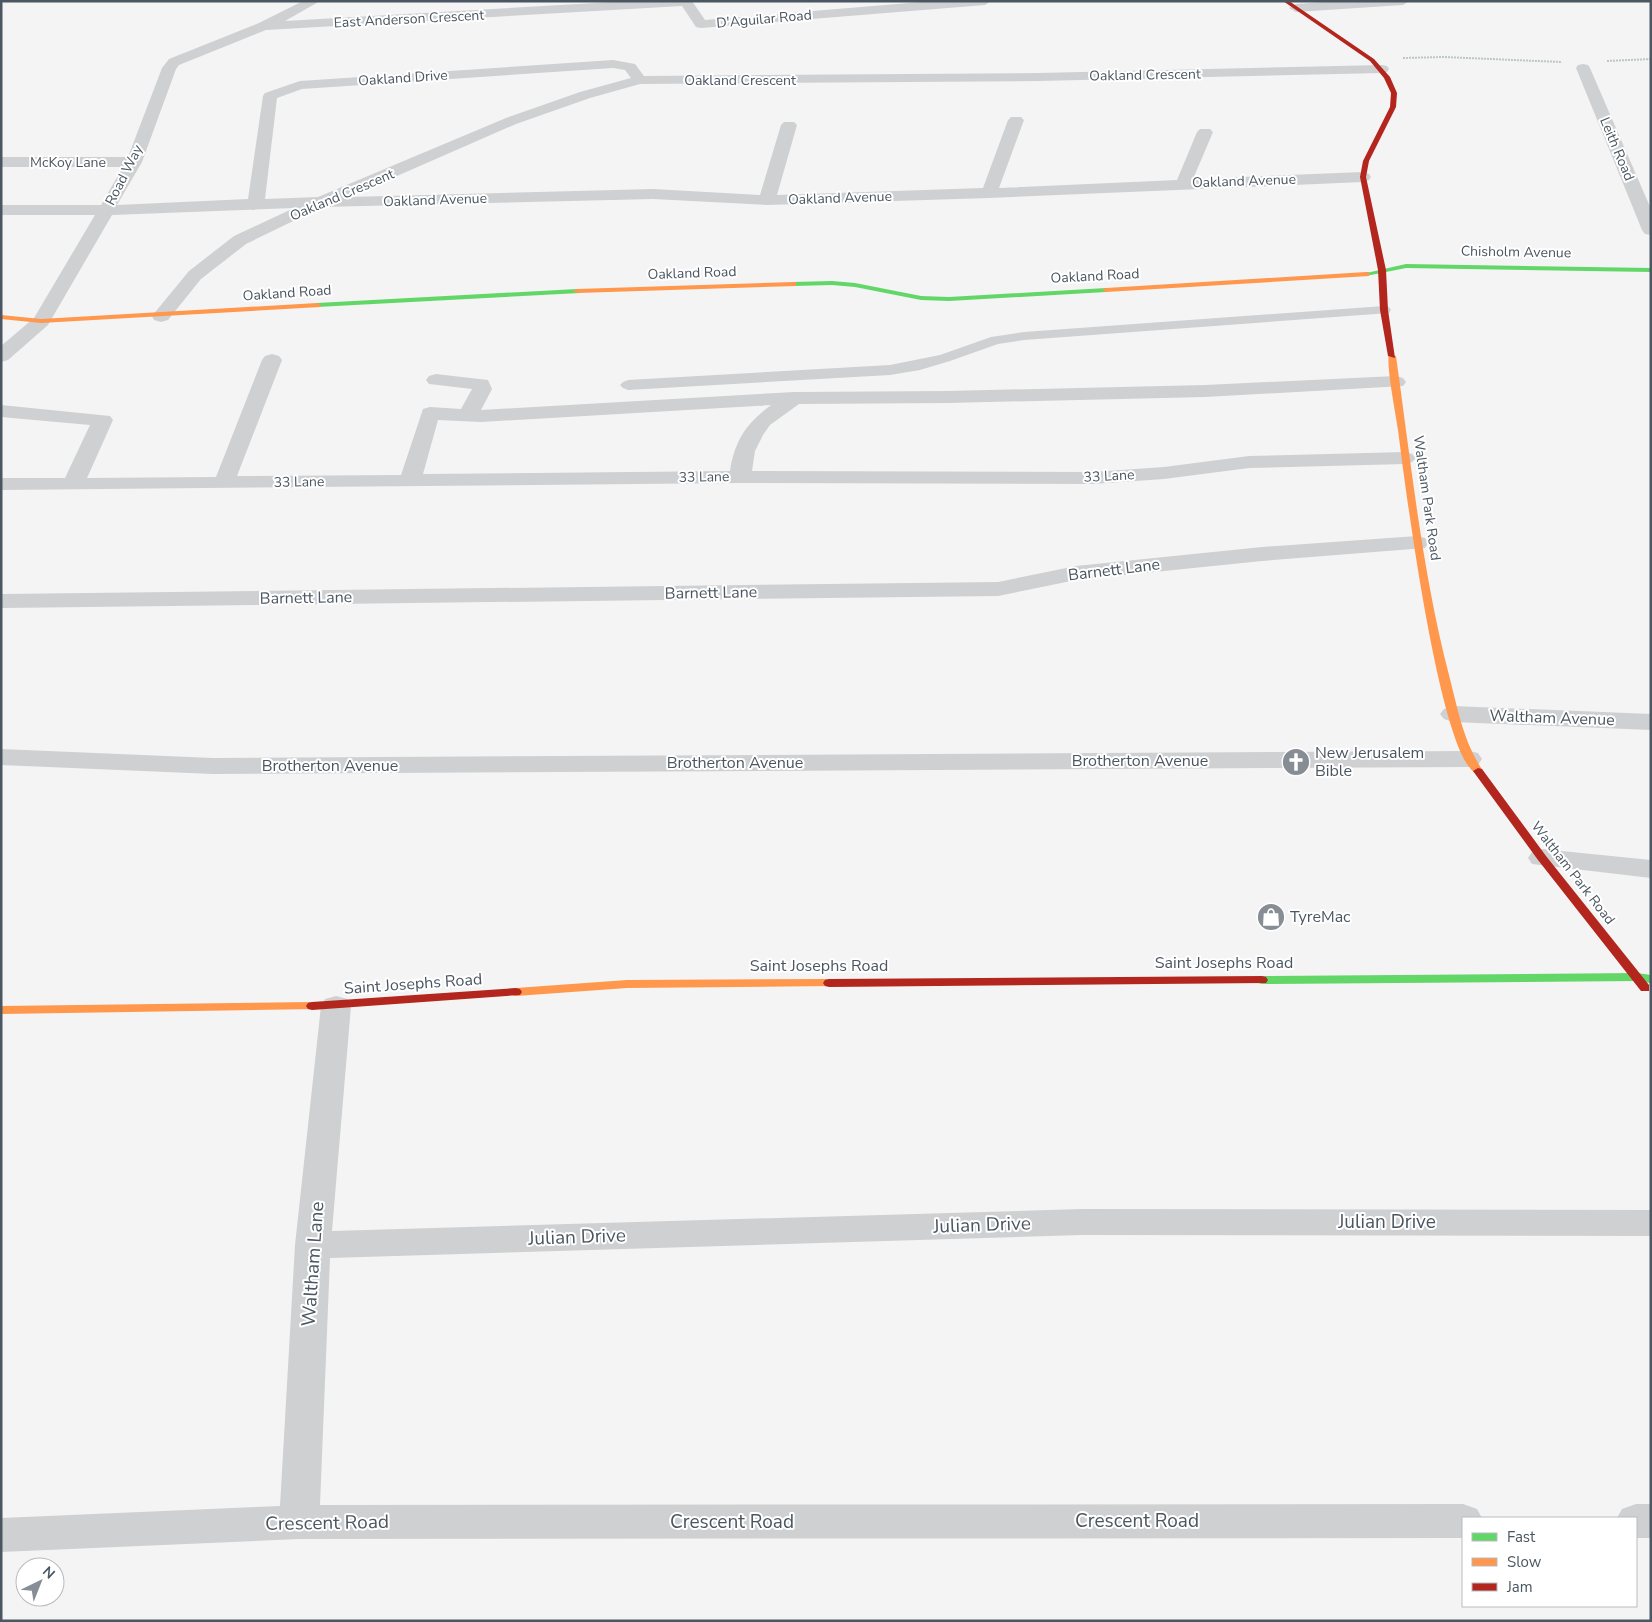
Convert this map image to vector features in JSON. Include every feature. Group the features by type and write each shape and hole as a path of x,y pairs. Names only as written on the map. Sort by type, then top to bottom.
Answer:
{"street":[{"path":"264,26 314,1"},
{"name":"D'Aguilar Road","path":"554,6 686,2 701,24 985,1"},
{"path":"1290,5 1402,1"},
{"name":"Waltham Park Road","path":"1290,5 1377,64 1393,86 1392,111 1363,166 1363,177 1382,270 1384,310 1396,382 1417,543 1436,640 1460,740 1469,759 1542,858 1651,995"},
{"name":"East Anderson Crescent","path":"264,26 554,6"},
{"name":"Road Way","path":"1,356 41,321 134,162 169,68 174,62 264,26"},
{"name":"Oakland Drive","path":"256,204 270,96 300,85 613,64 630,67 640,80"},
{"name":"Oakland Crescent","path":"162,316 195,276 240,240 316,204 396,172 511,121 585,95 640,80 1039,77 1377,64"},
{"name":"Leith Road","path":"1583,68 1651,230"},
{"path":"989,193 1016,120"},
{"path":"768,200 789,125"},
{"path":"1183,184 1205,132"},
{"name":"McKoy Lane","path":"1,162 134,162"},
{"name":"Oakland Avenue","path":"1,210 106,210 256,204 316,204 653,194 768,200 989,193 1363,177"},
{"name":"Chisholm Avenue","path":"1382,270 1406,266 1651,270"},
{"name":"Oakland Road","path":"1,317 41,321 162,316 502,294 832,284 855,285 921,298 949,299 1357,276 1382,270"},
{"path":"224,484 272,360"},
{"path":"436,380 481,384 482,388 468,415"},
{"path":"410,481 430,412 468,415 794,398 948,397 1205,391 1396,382"},
{"path":"740,477 744,452 753,433 763,421 794,398"},
{"path":"1,411 103,420 74,484"},
{"name":"33 Lane","path":"1,484 224,484 740,477 1093,478 1164,473 1249,462 1405,458"},
{"name":"Barnett Lane","path":"1,601 998,589 1076,573 1262,554 1417,543"},
{"name":"Waltham Avenue","path":"1453,714 1651,722"},
{"name":"Brotherton Avenue","path":"1,757 214,766 1469,759"},
{"path":"1542,858 1651,869"},
{"name":"Saint Josephs Road","path":"1,1010 336,1006 627,984 1637,977 1651,979"},
{"name":"Waltham Lane","path":"299,1522 313,1245 336,1006"},
{"name":"Julian Drive","path":"313,1245 1082,1222 1651,1223"},
{"name":"Crescent Road","path":"1,1536 299,1522 1462,1521"},
{"path":"1637,1521 1651,1521"}],"lane":[{"path":"628,385 890,370 946,358 966,349 996,340 1024,336 1384,310"}],"path":[{"path":"1377,64 1442,57 1563,62"},
{"path":"1607,62 1651,59"}],"traffic: fast":[{"path":"1366,274 1406,266 1651,270"},
{"path":"793,284 832,283 855,285 921,298 949,299 1106,290"},
{"path":"317,305 577,291"},
{"path":"1262,980 1637,977 1651,979"}],"traffic: slow":[{"path":"1106,290 1366,274"},
{"path":"577,291 793,284"},
{"path":"1,317 41,321 317,305"},
{"path":"1392,356 1417,543 1435,640 1460,740 1469,759 1478,771"},
{"path":"516,992 627,984 829,983"},
{"path":"1,1010 312,1006"}],"traffic: jam":[{"path":"1285,1 1372,60 1387,77 1394,93 1393,107 1366,161 1363,177 1382,270 1384,310 1392,356"},
{"path":"1478,771 1542,858 1645,988"},
{"path":"829,983 1262,980"},
{"path":"312,1006 516,992"}],"place":[{"name":"New Jerusalem Bible","path":"1296,762"},
{"name":"TyreMac","path":"1271,917"}]}
